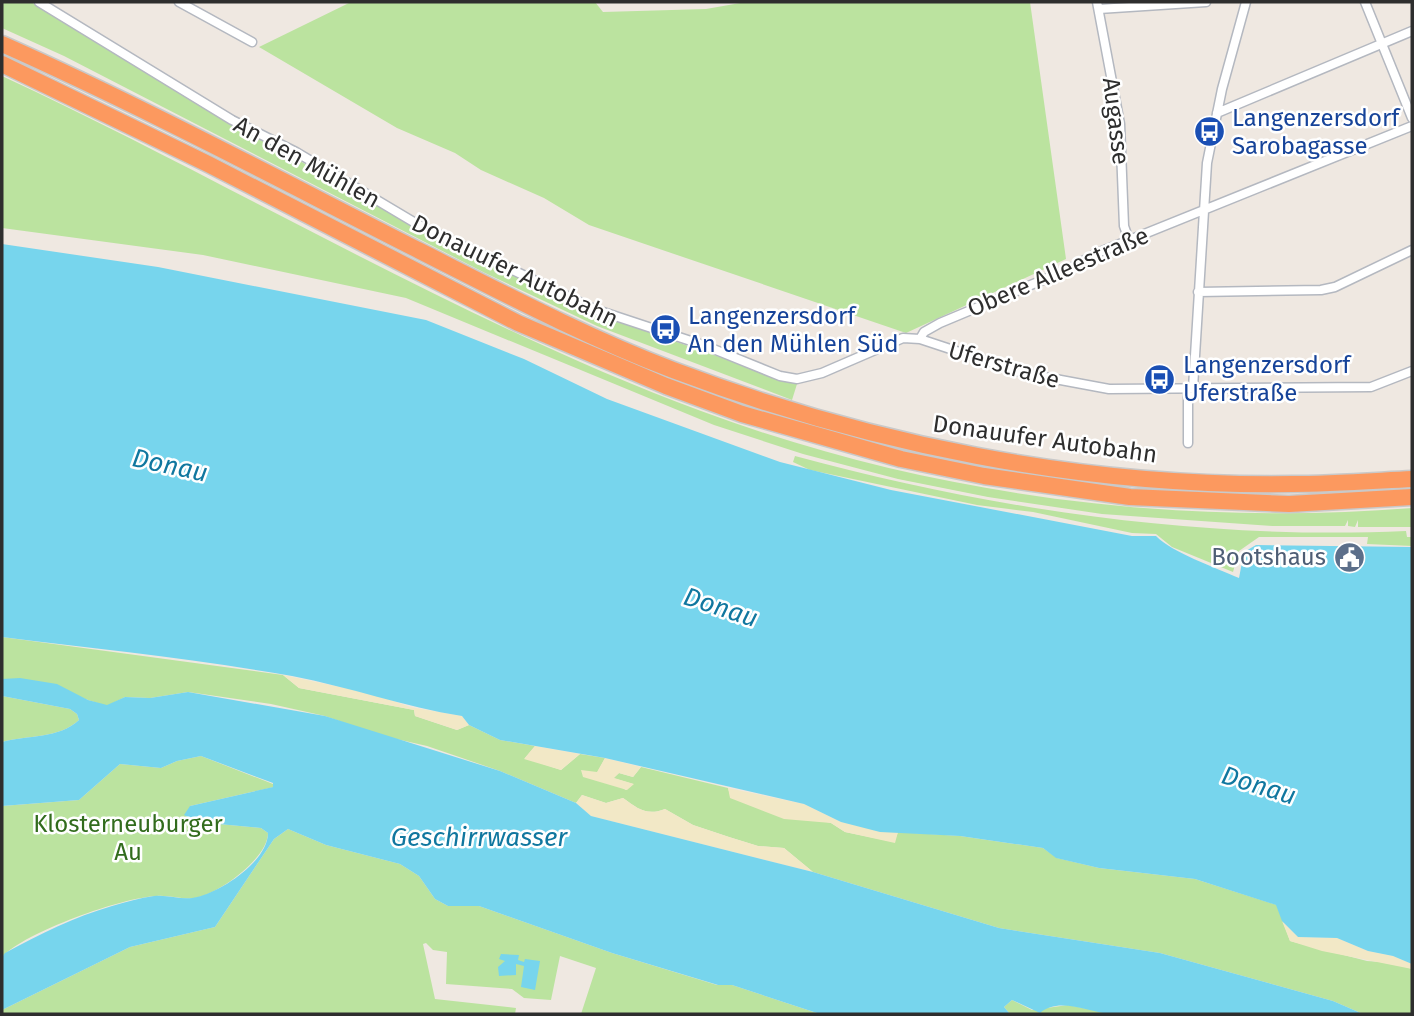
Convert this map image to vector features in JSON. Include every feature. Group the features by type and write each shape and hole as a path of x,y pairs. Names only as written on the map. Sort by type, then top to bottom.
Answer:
{"highway":[{"name":"Donauufer Autobahn","path":"2,44 204,142 526,305 670,369 826,421 908,442 990,458 1138,478 1290,484 1412,479"},
{"name":"Donauufer Autobahn","path":"2,64 196,158 518,323 666,386 768,422 901,459 984,476 1130,496 1289,504 1412,498"}],"street":[{"name":"An den Mühlen","path":"39,2 251,131 304,156 427,229 554,292 706,346 780,376 806,379 822,373"},
{"path":"179,2 253,43"},
{"path":"1098,5 1206,2"},
{"path":"1188,443 1202,213 1217,113 1246,2"},
{"path":"1364,2 1412,118"},
{"name":"Augasse","path":"1098,5 1120,124 1124,226 1129,240"},
{"path":"1217,113 1412,31"},
{"name":"Obere Alleestraße","path":"920,340 924,332 940,323 1069,269 1129,240 1202,213 1412,126"},
{"path":"1198,292 1321,290 1335,287 1412,250"},
{"name":"Uferstraße","path":"822,373 895,340 920,340 981,362 1081,386 1131,390 1371,387 1412,371"}],"green space":[{"path":"2,2 31,2 430,236 591,312 797,384 792,400 597,326 485,273 64,56 2,28"},
{"path":"351,2 595,2 603,12 706,9 746,2 1030,2 1066,259 906,333 589,225 544,198 481,170 455,153 397,128 259,47"},
{"path":"2,76 523,336 701,411 787,440 962,484 1052,498 1142,508 1232,513 1322,513 1412,508 1412,527 1358,527 1358,520 1355,527 1348,526 1348,520 1345,526 1272,526 1102,514 988,497 898,479 803,454 714,425 406,298 203,255 2,228"},
{"path":"795,456 945,492 1022,506 1099,517 1253,531 1406,531 1407,537 1412,537 1412,546 1367,544 1368,537 1259,537 1239,551 1233,572 1172,547 1156,534 1132,533 1033,512 977,505 810,470 793,462"},
{"path":"2,637 283,675 299,688 414,710 415,716 457,730 469,725 500,740 535,746 525,758 561,770 580,754 605,758 597,773 626,790 633,784 613,778 619,773 633,777 641,767 728,788 731,798 831,823 845,832 894,842 898,832 960,836 1043,848 1057,858 1099,868 1195,879 1277,905 1290,941 1367,961 1394,963 1412,969 1412,1014 1363,1014 1333,1001 1160,953 999,928 813,872 784,848 758,846 729,837 693,825 665,809 653,812 638,808 623,798 606,803 582,795 576,803 500,771 325,716 271,704 188,692 150,698 125,697 107,706 43,684 2,679"},
{"path":"2,696 70,709 77,714 79,720 52,733 2,742"},
{"name":"Klosterneuburger Au","path":"201,756 273,784 274,787 190,806 197,822 261,828 268,833 266,843 251,863 229,882 205,895 195,898 142,898 99,909 31,937 2,957 2,806 79,800 120,764 161,768 177,761"},
{"path":"288,829 326,845 400,864 419,876 435,899 448,906 479,906 612,953 717,985 732,985 820,1014 581,1014 596,968 560,956 551,1000 524,998 512,989 446,984 447,952 433,950 426,943 423,944 435,999 516,1008 515,1014 2,1014 2,1010 130,947 215,927 274,839"},
{"path":"1012,1000 1032,1010 1068,1005 1113,1014 1010,1014 1004,1007"}],"sand":[{"path":"283,675 374,694 410,707 462,716 469,725 457,730 415,716 414,710 299,688"},
{"path":"535,746 580,754 561,770 524,759"},
{"path":"605,758 641,767 633,777 619,773 614,778 634,784 627,790 583,777 581,770 597,772"},
{"path":"728,788 804,804 841,822 898,832 895,843 845,832 831,823 784,819 730,798"},
{"path":"582,795 606,803 623,798 638,808 653,812 665,809 693,825 729,837 758,846 784,848 813,872 591,816 576,803"},
{"path":"1282,921 1298,937 1337,938 1368,951 1393,956 1412,964 1412,969 1322,951 1290,941"}],"water":[{"name":"Donau","path":"2,244 158,267 426,320 524,359 607,399 780,462 891,490 1132,536 1156,536 1183,554 1239,578 1244,552 1256,545 1412,547 1412,964 1393,956 1368,951 1337,938 1298,937 1282,921 1276,905 1195,879 1099,868 1056,858 1043,848 960,836 880,832 841,822 804,804 605,758 500,740 469,725 462,716 292,676 183,659 2,637"},
{"name":"Geschirrwasser","path":"20,678 57,684 88,700 107,705 125,697 150,698 188,692 325,716 500,771 576,803 591,816 813,872 999,928 1160,953 1333,1001 1363,1014 1112,1014 1065,1006 1048,1008 1040,1013 1012,1000 1004,1007 1010,1014 820,1014 732,985 718,985 612,953 479,906 448,906 435,899 419,876 400,864 326,845 288,829 274,839 215,927 130,947 2,1010 2,957 5,953 57,926 98,910 154,896 197,897 219,888 242,873 260,854 268,833 261,828 197,822 184,815 190,806 273,787 273,783 201,756 177,761 161,768 120,764 79,800 2,806 2,742 52,733 79,720 77,714 70,709 2,696 2,679"},
{"path":"501,954 519,955 518,960 524,962 525,959 540,961 535,990 521,987 524,966 516,964 516,975 499,976 498,967 505,961 499,959"}],"place":[{"name":"Langenzersdorf Sarobagasse","path":"1209,132"},
{"name":"Langenzersdorf An den Mühlen Süd","path":"665,330"},
{"name":"Langenzersdorf Uferstraße","path":"1160,379"},
{"name":"Bootshaus","path":"1349,557"}]}
